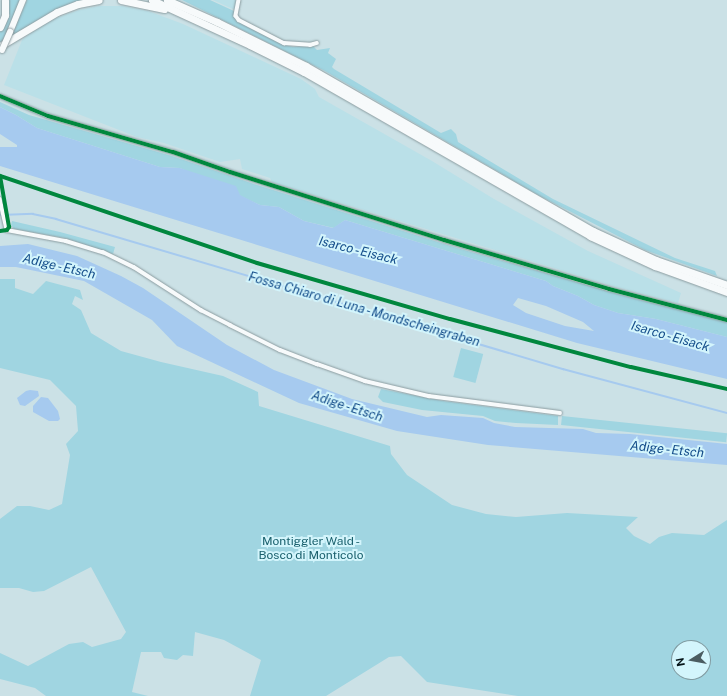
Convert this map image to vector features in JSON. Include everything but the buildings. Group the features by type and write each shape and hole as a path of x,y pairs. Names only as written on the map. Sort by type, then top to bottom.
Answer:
{"highway":[{"path":"0,27 5,15 5,0"},
{"path":"1,50 57,12 78,4 99,0"},
{"path":"122,0 181,12"},
{"path":"152,0 181,12 304,72 590,236 655,266 727,292"},
{"path":"167,0 217,22 306,66 593,231 656,260 727,285"}],"main road":[{"path":"1,50 23,0"}],"street":[{"path":"238,0 236,16 239,20 284,43 310,45 317,42"},
{"path":"0,96 48,116 173,152 230,172 444,240 609,289 727,320"},
{"path":"0,199 7,230 66,240 103,252 134,267 201,310 280,350 365,381 429,396 560,413"}],"shaded area":[{"path":"213,0 236,0 235,10"},
{"path":"99,6 122,6 148,11 183,24 301,79 315,89 319,97 432,161 494,199 588,251 681,293 678,303 613,286 272,182 270,178 242,169 240,159 220,162 164,143 137,137 4,85 22,40 45,22 79,10"}],"green space":[{"path":"6,0 20,0 4,38 13,32 27,0 84,0 0,44 0,31 5,21"},
{"path":"182,0 210,0 234,11 234,16 238,21 285,45 293,47 313,46 317,50 330,48 328,53 336,59 332,67 334,69 441,133 451,129 456,134 458,142 553,199 675,258 715,271 717,276 645,250 540,196 325,71"},
{"path":"0,102 29,115 172,156 254,184 457,248 635,299 727,321 727,337 656,319 618,313 594,305 578,296 553,286 546,281 345,220 334,228 304,221 279,207 260,205 180,168 160,167 37,128 0,107"},
{"path":"12,221 115,247 113,254 65,238 14,229 11,225"},
{"name":"Montiggler Wald - Bosco di Monticolo","path":"0,279 15,279 15,288 33,294 46,281 80,290 83,300 75,296 72,304 81,310 91,333 121,351 223,376 258,392 259,406 390,446 391,454 407,475 452,505 486,514 516,517 567,513 638,517 626,528 634,536 650,544 659,537 672,533 704,535 727,520 727,696 518,696 427,682 401,656 389,657 326,696 250,696 261,660 224,640 195,632 193,656 183,655 177,660 164,658 161,652 141,652 132,692 148,696 46,696 35,688 0,679 0,653 28,666 69,644 83,642 92,647 121,639 126,632 91,567 44,591 33,592 19,588 0,588 0,519 17,506 30,506 49,510 62,504 70,455 66,444 78,431 76,406 50,380 0,368"},
{"path":"461,348 483,354 475,383 453,377"},
{"path":"381,389 443,401 558,416 558,425 495,421 483,416 422,410 383,402 378,397"},
{"path":"562,416 727,433 726,442 561,425"}],"water":[{"name":"Isarco - Eisack","path":"0,107 37,128 160,167 180,168 236,186 240,195 260,205 279,207 304,221 333,228 345,220 546,281 553,286 578,296 594,305 618,313 656,319 727,337 727,379 577,343 0,166 0,147 17,147 17,145 0,134","holes":["518,298 546,306 583,322 594,331 565,326 526,313 513,305"]},
{"name":"Adige - Etsch","path":"28,244 77,256 121,276 143,288 227,345 274,370 352,399 427,417 441,415 483,418 494,423 515,427 583,429 596,433 630,434 727,444 727,465 488,445 397,431 299,403 177,346 152,320 84,281 16,267 0,267 0,246"},
{"path":"26,391 38,391 39,396 25,406 20,405 17,398"},
{"path":"41,397 48,398 58,411 60,419 58,421 49,421 33,412 33,406"}],"waterway":[{"name":"Fossa Chiaro di Luna - Mondscheingraben","path":"0,215 33,214 56,219 563,369 727,413"}],"cycle path":[{"path":"0,96 48,116 173,152 230,172 444,240 609,289 727,320"},
{"path":"0,176 257,263 450,319 631,367 727,389"},
{"path":"0,176 9,227 7,230 0,231"}]}
